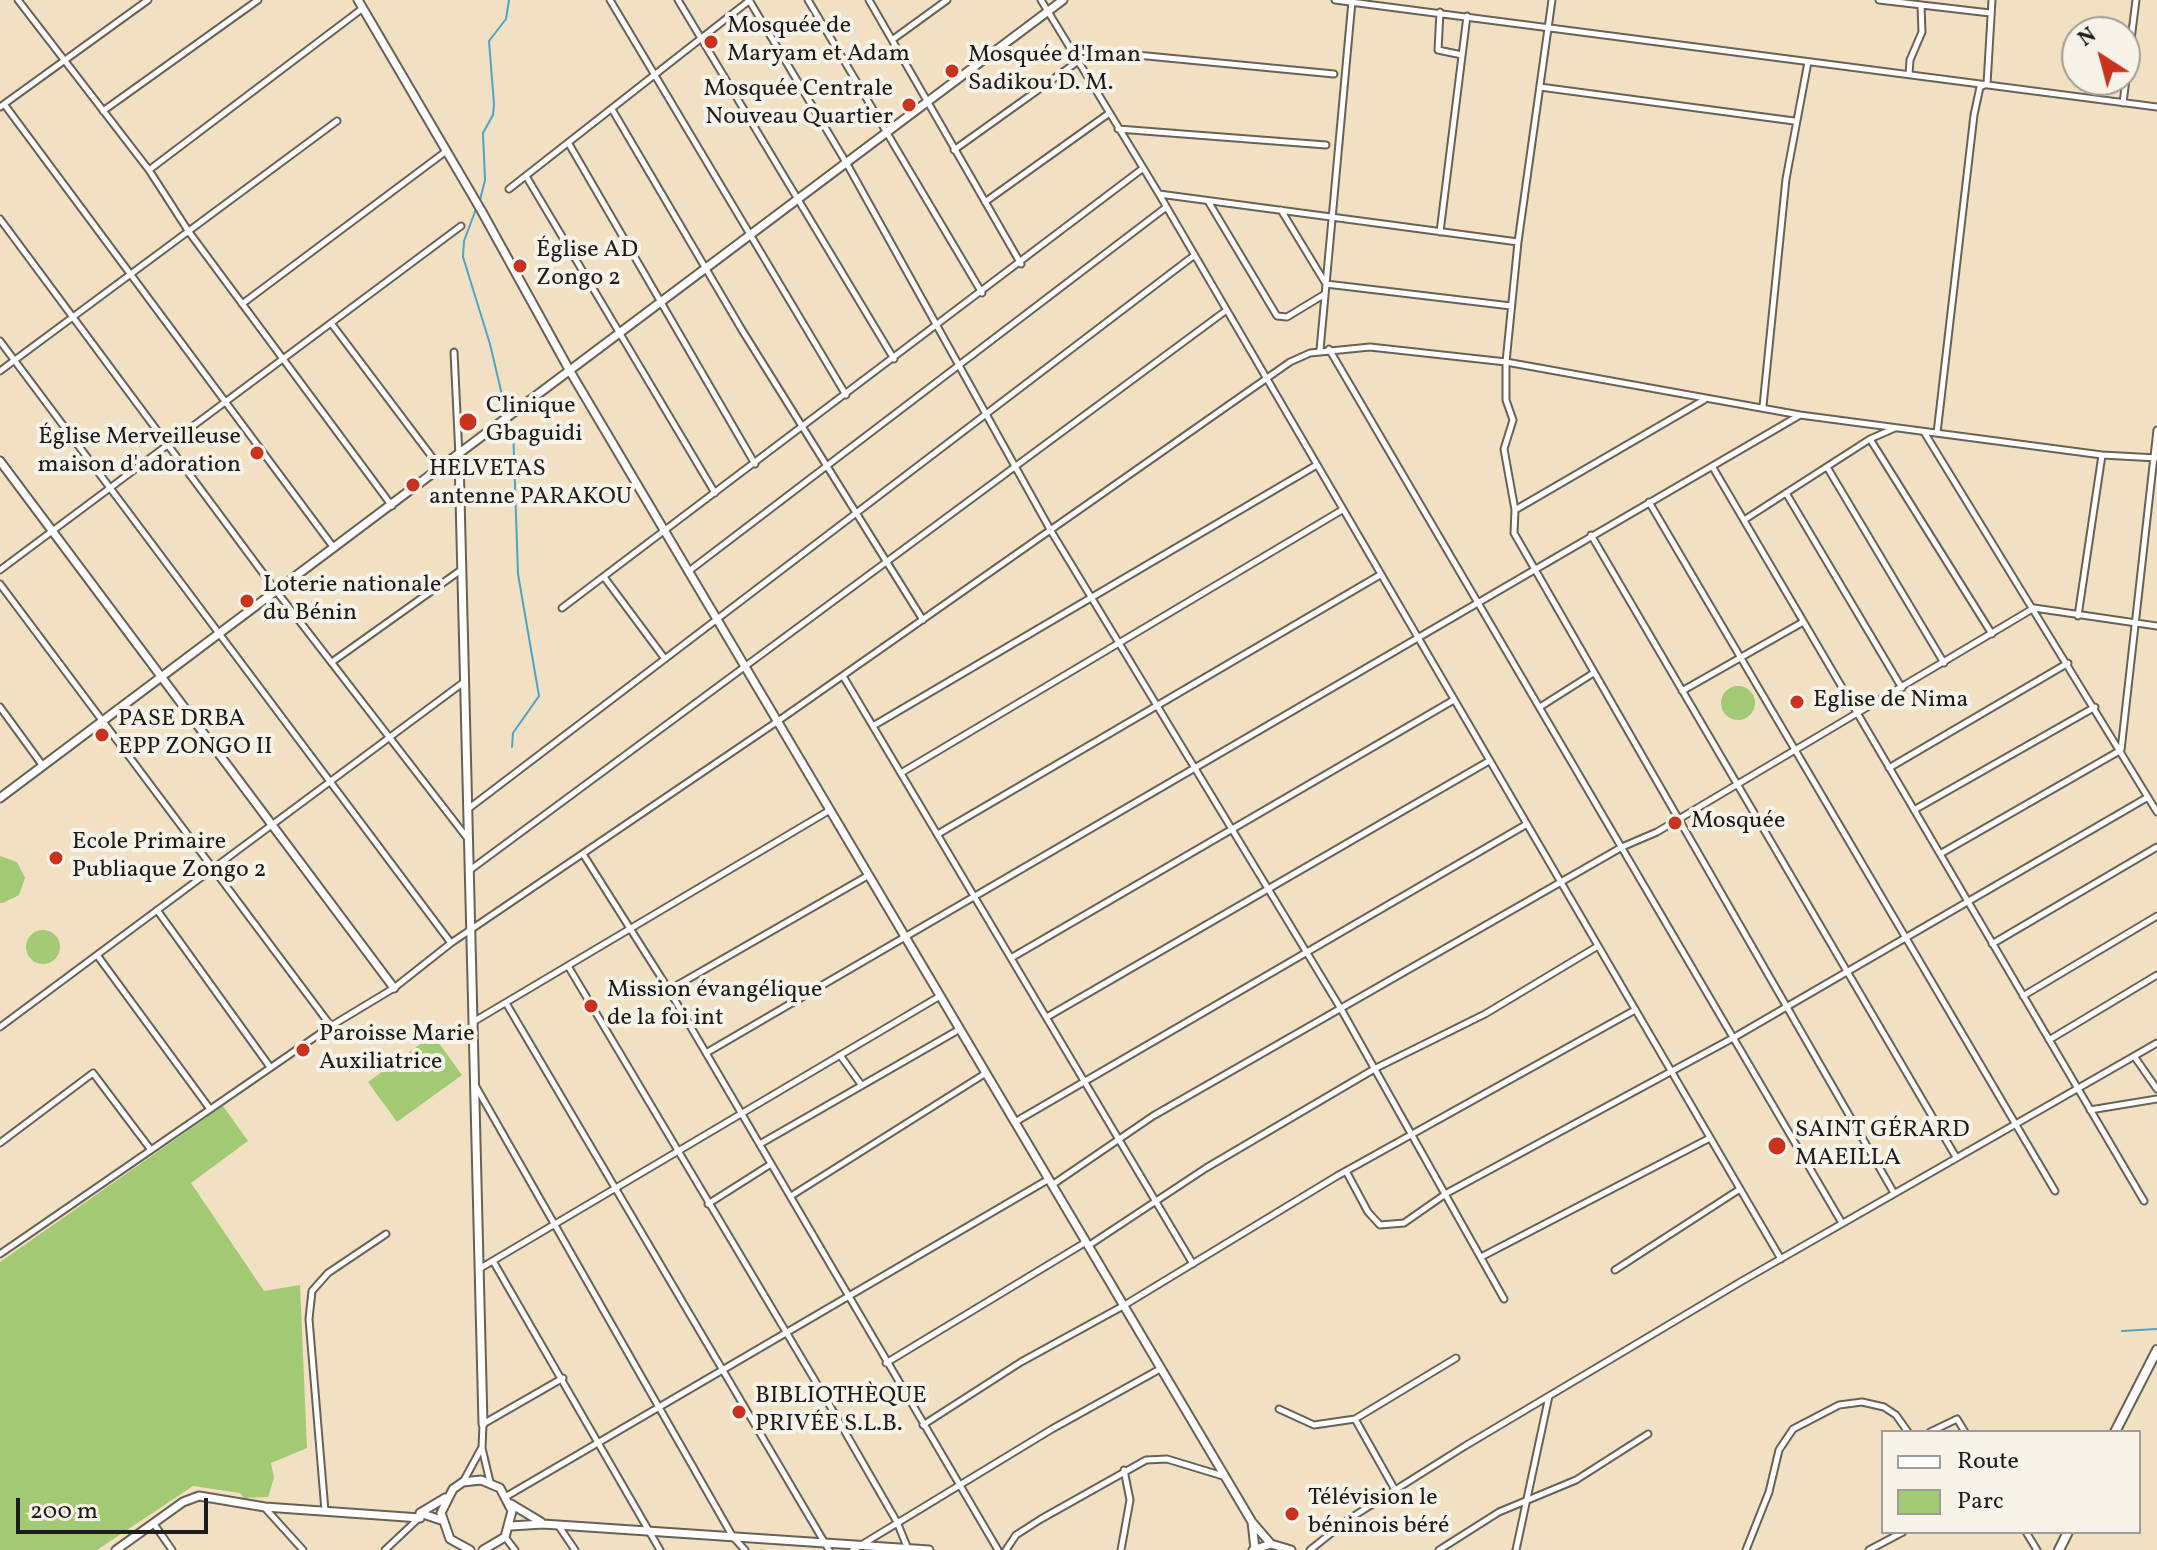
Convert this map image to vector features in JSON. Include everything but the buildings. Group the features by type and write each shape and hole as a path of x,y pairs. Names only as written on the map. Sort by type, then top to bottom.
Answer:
{"main road":[{"path":"2116,1430 2157,1350"}],"street":[{"path":"18,0 149,170 189,232 392,506"},
{"path":"148,0 2,105 334,549"},
{"path":"103,111 258,0"},
{"path":"358,0 480,207 571,373 961,1028 1223,1476 1252,1522 1271,1544 1291,1550"},
{"path":"610,0 846,395"},
{"path":"678,0 894,359"},
{"path":"509,189 613,111 750,0 847,164 1051,531 1376,1068 1483,1256 1504,1299"},
{"path":"808,0 982,293"},
{"path":"869,0 1021,264"},
{"path":"892,40 947,0"},
{"path":"1041,0 1159,194 1224,312 1781,1259"},
{"path":"0,798 623,334 1063,0"},
{"path":"1335,0 2157,107"},
{"path":"1552,0 1518,242 1506,362 1506,400 1513,420 1504,449 1515,510 1514,533 1532,570 1894,1193"},
{"path":"1879,0 1990,13"},
{"path":"1987,84 1992,0"},
{"path":"2123,103 2136,0"},
{"path":"1320,350 1352,1"},
{"path":"1909,74 1910,60 1922,32 1920,5"},
{"path":"149,170 363,8"},
{"path":"1440,12 1438,50 1462,55"},
{"path":"1440,232 1467,16"},
{"path":"1072,52 1095,51 1334,74"},
{"path":"954,150 1077,62"},
{"path":"1763,406 1794,121 1808,62"},
{"path":"1937,433 1974,115 1980,87 1987,84"},
{"path":"1540,87 1794,121"},
{"path":"613,111 855,516 923,620"},
{"path":"985,202 1108,114"},
{"path":"0,371 337,121"},
{"path":"1117,129 1326,145"},
{"path":"569,144 755,464"},
{"path":"242,304 445,152"},
{"path":"562,608 1021,264 1142,169"},
{"path":"526,176 623,334 715,493"},
{"path":"1159,194 1518,242"},
{"path":"1208,200 1277,316 1287,317 1325,294"},
{"path":"689,571 1165,208"},
{"path":"1281,210 1326,284"},
{"path":"0,219 277,592 468,840"},
{"path":"0,570 461,226"},
{"path":"468,810 1192,257"},
{"path":"1326,284 1511,306"},
{"path":"469,871 1224,312"},
{"path":"331,323 441,470"},
{"path":"0,341 451,943"},
{"path":"0,1254 270,1067 394,988 451,943 843,676 1290,362 1320,350 1370,347 1506,362 1800,415 2102,455 2154,457"},
{"path":"1329,349 1842,1223"},
{"path":"454,352 482,1448 490,1482 543,1524"},
{"path":"1515,510 1706,399"},
{"path":"706,1053 1800,415"},
{"path":"1744,520 1870,439 1896,428"},
{"path":"2121,750 2157,430"},
{"path":"1924,432 2156,809"},
{"path":"1870,439 1992,634"},
{"path":"2078,616 2102,455"},
{"path":"0,461 394,988"},
{"path":"873,726 1315,466"},
{"path":"1712,466 2144,1201"},
{"path":"1827,467 1944,663"},
{"path":"1786,493 1902,688"},
{"path":"1649,502 2055,1191"},
{"path":"901,773 1342,510"},
{"path":"1591,535 1956,1157"},
{"path":"332,662 461,569"},
{"path":"938,834 1380,575"},
{"path":"604,577 665,659"},
{"path":"0,584 331,1026"},
{"path":"509,1500 660,1405 1050,1182 1120,1140 1153,1116 1622,847 1678,820 2034,608 2157,626"},
{"path":"1682,691 1803,622"},
{"path":"1889,768 2068,663"},
{"path":"1540,707 1592,674"},
{"path":"843,676 1193,1264"},
{"path":"0,1027 464,682"},
{"path":"1011,958 1453,701"},
{"path":"0,707 43,766"},
{"path":"1914,810 2095,707"},
{"path":"1940,854 2121,750"},
{"path":"1047,1017 1489,761"},
{"path":"1346,1171 1368,1212 1386,1227 1404,1223 1447,1193 1788,1007 2148,797"},
{"path":"472,1023 830,810"},
{"path":"1015,1122 1527,824"},
{"path":"1992,944 2157,847"},
{"path":"583,854 669,990 998,1550"},
{"path":"669,990 869,875"},
{"path":"157,910 270,1067"},
{"path":"2023,996 2157,916"},
{"path":"886,1363 1376,1068 1485,1014 1598,946"},
{"path":"97,955 210,1109"},
{"path":"568,966 788,1334 897,1522 908,1549"},
{"path":"2049,1040 2157,975"},
{"path":"479,1269 940,996"},
{"path":"506,1003 617,1187 822,1543 829,1550"},
{"path":"923,1425 1021,1362 1123,1306 1346,1171 1635,1010"},
{"path":"760,1144 860,1083 961,1028"},
{"path":"1310,1550 1349,1519 1549,1396 1842,1223 2157,1043"},
{"path":"840,1055 860,1083"},
{"path":"2134,1056 2157,1089"},
{"path":"0,1143 93,1073 151,1150"},
{"path":"791,1196 987,1073"},
{"path":"475,1084 557,1223 733,1537 745,1550"},
{"path":"2090,1110 2157,1099"},
{"path":"1483,1256 1708,1139"},
{"path":"708,1204 771,1164"},
{"path":"1615,1270 1740,1189"},
{"path":"325,1511 309,1319 312,1291 328,1273 386,1234"},
{"path":"493,1261 660,1550"},
{"path":"1279,1409 1314,1425 1355,1419 1456,1358"},
{"path":"853,1550 1160,1369"},
{"path":"483,1424 563,1378"},
{"path":"1516,1550 1530,1497 1549,1396"},
{"path":"1746,1550 1769,1492 1779,1450 1793,1429 1839,1405 1862,1402 1884,1407 1896,1415 1907,1430"},
{"path":"1355,1419 1395,1490"},
{"path":"1934,1430 1957,1419 1964,1430"},
{"path":"1439,1550 1530,1497 1576,1480 1648,1434"},
{"path":"385,1550 420,1515 463,1482 482,1448"},
{"path":"1006,1550 1016,1535 1124,1470 1158,1458 1223,1476"},
{"path":"1121,1550 1130,1500 1124,1470"},
{"path":"463,1482 490,1482"},
{"path":"116,1550 183,1502 199,1496 265,1507 420,1515 441,1520"},
{"path":"445,1498 441,1520 444,1530 460,1548 470,1550"},
{"path":"483,1550 505,1537 511,1526 509,1500"},
{"path":"265,1507 303,1550"},
{"path":"1252,1522 1254,1549 1271,1544"},
{"path":"154,1524 172,1550"},
{"path":"511,1526 543,1524 929,1550"},
{"path":"558,1525 575,1550"},
{"path":"1869,1550 1899,1534"},
{"path":"505,1537 515,1550"}],"green space":[{"path":"1738,686 1750,691 1755,703 1750,715 1738,720 1726,715 1721,703 1726,691"},
{"path":"0,856 17,862 25,878 19,895 3,903 0,903"},
{"path":"43,930 55,935 60,947 55,959 43,964 31,959 26,947 31,935"},
{"path":"433,1035 462,1075 397,1122 368,1082"},
{"path":"223,1106 248,1141 191,1183 264,1291 300,1285 307,1448 271,1463 274,1478 268,1497 244,1498 240,1493 193,1486 97,1550 0,1550 0,1262"}],"waterway":[{"path":"479,204 485,180 483,133 493,115 494,104 489,41 506,19 509,0"},
{"path":"476,209 464,241 463,257 490,344 506,412"},
{"path":"512,747 513,733 539,696 518,574 513,427"},
{"path":"2122,1331 2157,1329"}],"place":[{"name":"Mosquée de Maryam et Adam","path":"711,42"},
{"name":"Mosquée d'Iman Sadikou D. M.","path":"952,71"},
{"name":"Mosquée Centrale Nouveau Quartier","path":"909,105"},
{"name":"Église AD Zongo 2","path":"520,266"},
{"name":"Clinique Gbaguidi","path":"468,422"},
{"name":"Église Merveilleuse maison d'adoration","path":"257,453"},
{"name":"HELVETAS antenne PARAKOU","path":"413,485"},
{"name":"Loterie nationale du Bénin","path":"247,601"},
{"name":"Eglise de Nima","path":"1797,702"},
{"name":"PASE DRBA EPP ZONGO II","path":"102,735"},
{"name":"Mosquée","path":"1675,823"},
{"name":"Ecole Primaire Publiaque Zongo 2","path":"56,858"},
{"name":"Mission évangélique de la foi int","path":"591,1006"},
{"name":"Paroisse Marie Auxiliatrice","path":"303,1050"},
{"name":"SAINT GÉRARD MAEILLA","path":"1777,1146"},
{"name":"BIBLIOTHÈQUE PRIVÉE S.L.B.","path":"739,1412"},
{"name":"Télévision le béninois béré","path":"1292,1514"}]}
